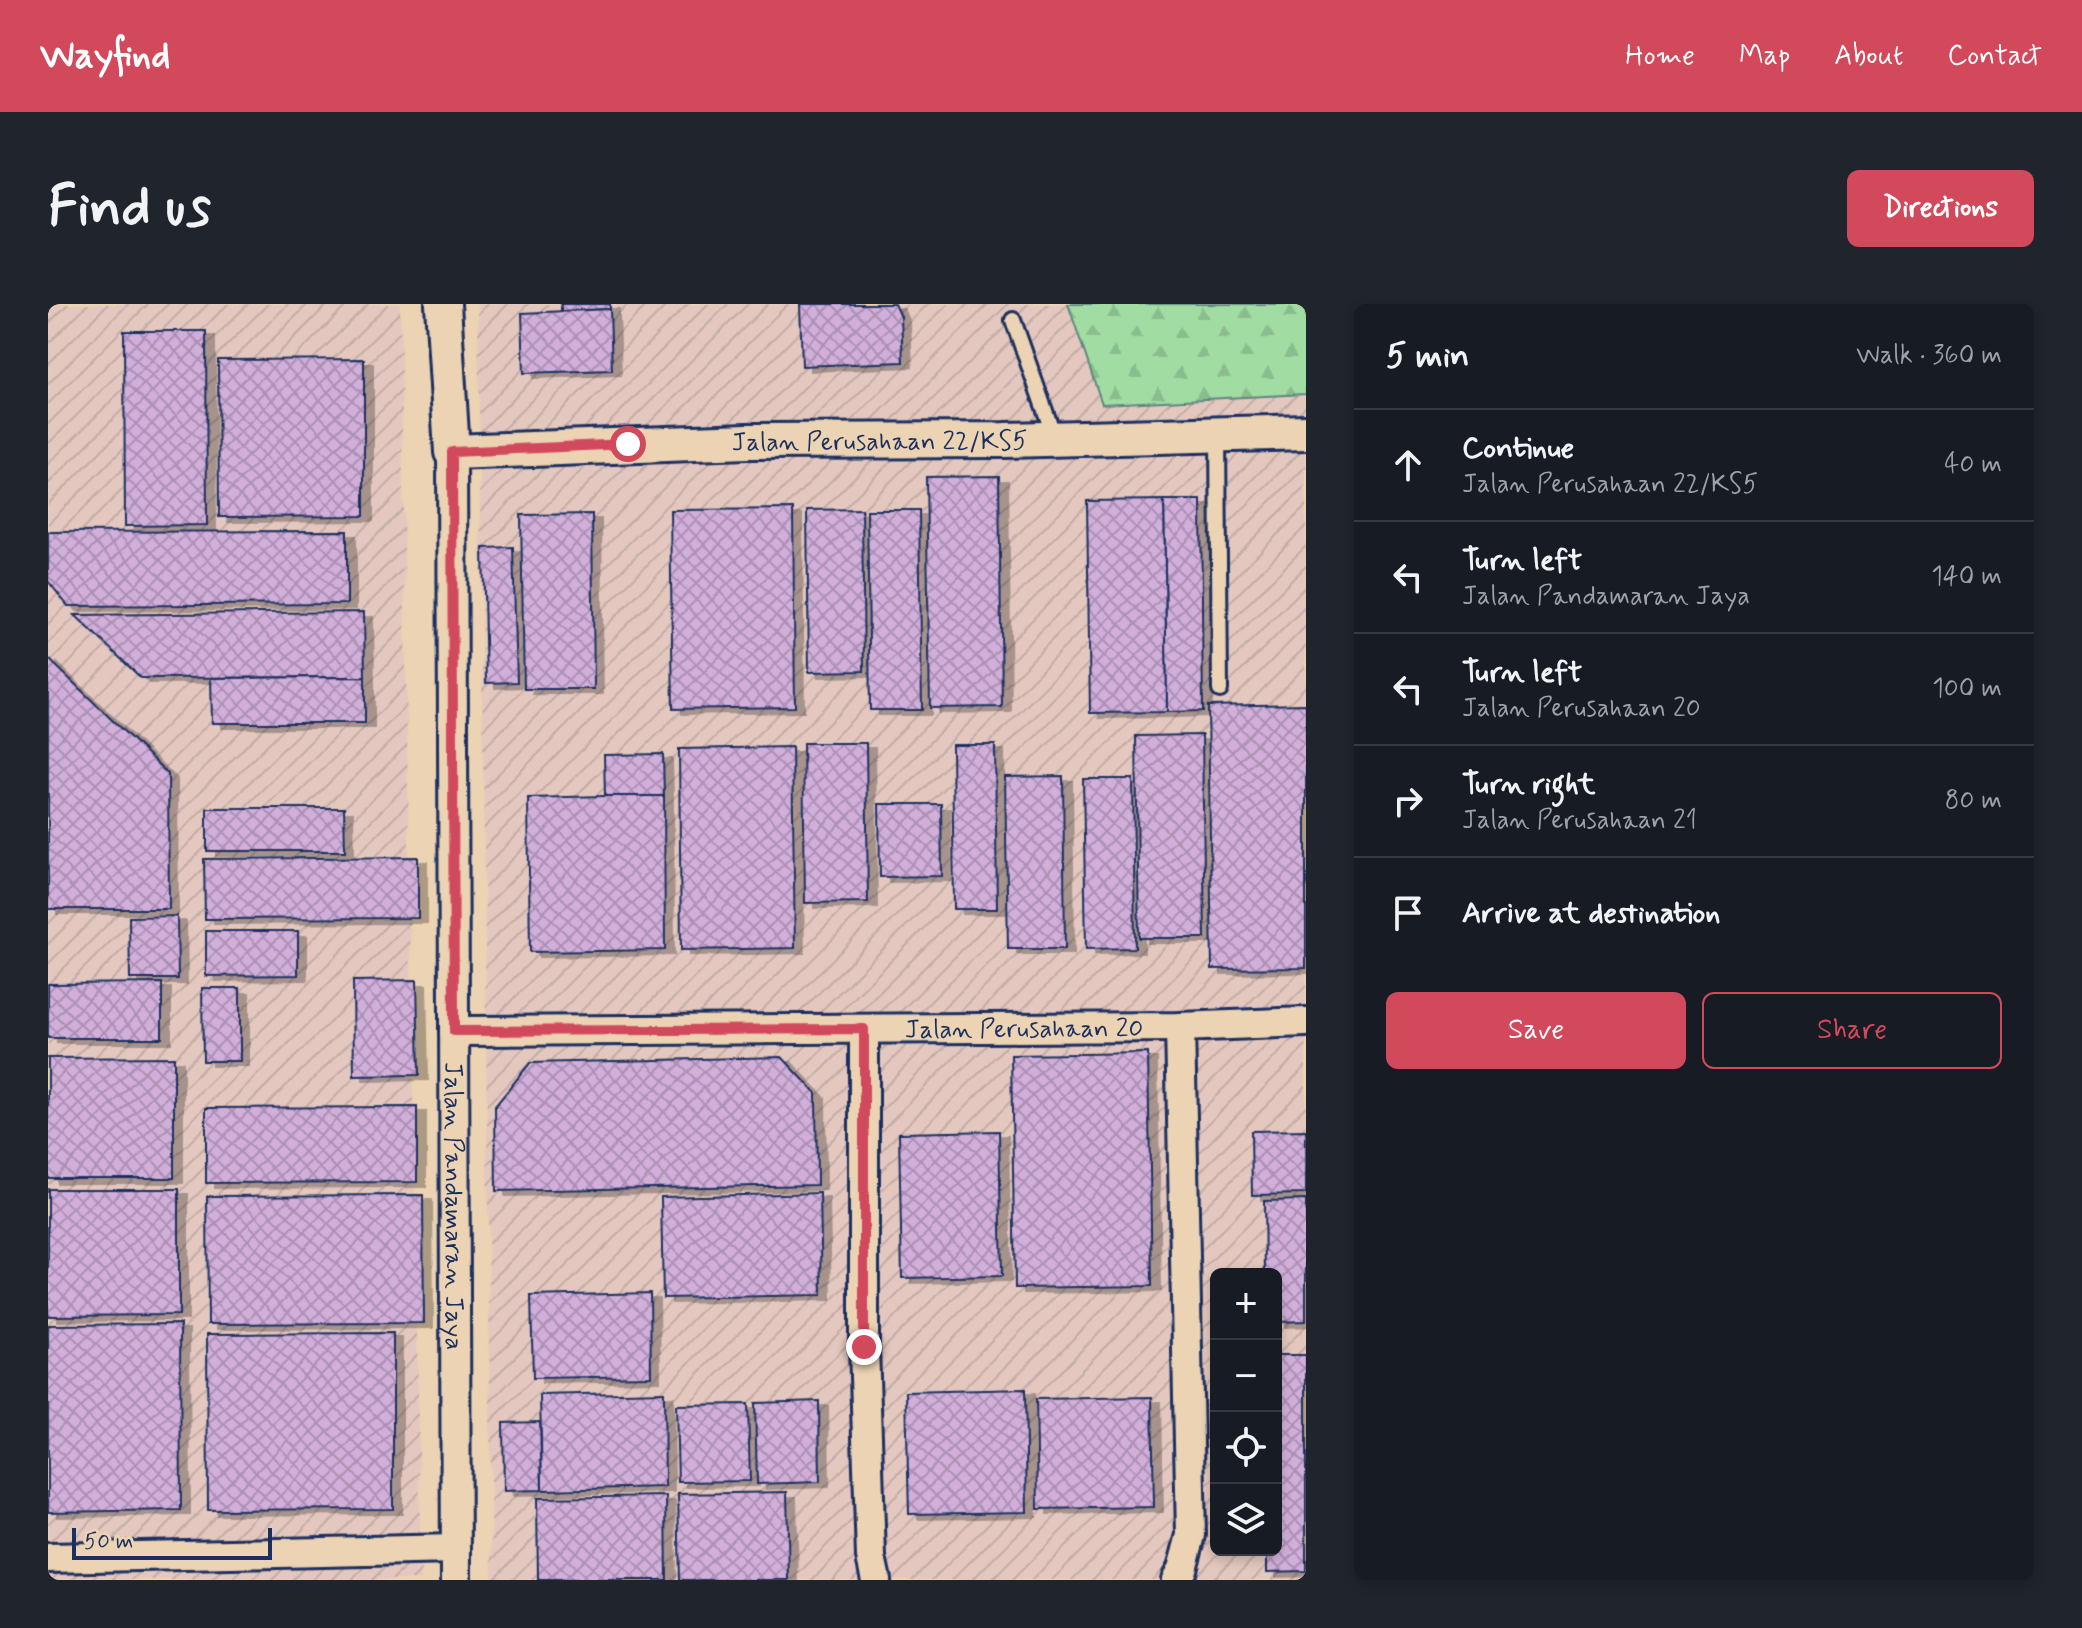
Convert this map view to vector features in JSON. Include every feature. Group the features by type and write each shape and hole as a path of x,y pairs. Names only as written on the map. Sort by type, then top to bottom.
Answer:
{"street":[{"name":"Jalan Pandamaran Jaya","path":"443,304 452,452 456,1580"},
{"name":"Jalan Perusahaan 22/KS5","path":"452,452 747,441 1055,439 1304,432"},
{"name":"Jalan Perusahaan 20","path":"454,1031 1180,1027 1306,1022"},
{"path":"1176,1580 1191,1535 1180,1027"},
{"path":"864,1029 864,1347 871,1557 876,1580"},
{"path":"48,1558 456,1549"}],"lane":[{"path":"1013,320 1055,439"},
{"path":"1218,435 1220,690"}],"shaded area":[{"path":"48,304 400,304 421,1580 48,1580"},
{"path":"478,304 1068,304 1103,404 1306,394 1306,1580 492,1580"}],"green space":[{"path":"1068,304 1306,304 1306,394 1102,404"}],"building":[{"path":"561,304 610,304 610,309 561,311"},
{"path":"800,304 895,304 901,317 903,362 802,366"},
{"path":"610,309 612,370 524,373 522,313"},
{"path":"124,331 206,331 207,525 125,526"},
{"path":"364,359 364,516 219,517 218,360"},
{"path":"999,476 1002,707 930,708 926,477"},
{"path":"1164,500 1201,500 1203,711 1167,712"},
{"path":"1164,500 1167,712 1090,713 1087,501"},
{"path":"793,509 795,707 673,709 670,510"},
{"path":"862,509 864,671 809,672 807,510"},
{"path":"867,510 919,510 922,710 870,710"},
{"path":"592,514 594,689 524,689 521,515"},
{"path":"347,531 347,604 68,606 48,581 48,532"},
{"path":"513,547 517,682 486,683 483,548"},
{"path":"364,612 365,677 141,678 75,615"},
{"path":"48,658 168,774 169,909 48,909"},
{"path":"365,677 365,723 212,723 211,678"},
{"path":"1306,704 1306,968 1212,969 1208,706"},
{"path":"1202,735 1205,938 1139,938 1136,736"},
{"path":"803,743 866,743 868,902 805,903"},
{"path":"952,745 995,745 997,909 954,909"},
{"path":"792,747 795,948 681,950 679,749"},
{"path":"663,754 664,796 605,796 604,755"},
{"path":"1063,776 1065,949 1008,949 1005,777"},
{"path":"1083,779 1133,779 1135,948 1086,949"},
{"path":"664,796 665,950 530,952 528,798"},
{"path":"879,804 941,804 942,876 880,877"},
{"path":"207,808 344,808 345,851 207,851"},
{"path":"418,857 418,918 205,919 204,859"},
{"path":"177,916 178,979 130,979 129,917"},
{"path":"206,931 298,931 298,975 206,976"},
{"path":"417,980 419,1075 354,1076 353,981"},
{"path":"162,983 162,1038 48,1038 48,984"},
{"path":"202,988 240,988 240,1061 203,1061"},
{"path":"1148,1053 1152,1286 1015,1288 1011,1055"},
{"path":"174,1057 174,1178 48,1178 48,1058"},
{"path":"782,1057 816,1093 817,1185 496,1191 495,1106 530,1063"},
{"path":"417,1107 417,1182 206,1183 206,1108"},
{"path":"1306,1130 1306,1194 1252,1195 1251,1131"},
{"path":"999,1131 1002,1276 902,1278 899,1133"},
{"path":"48,1189 179,1189 179,1315 48,1316"},
{"path":"820,1193 822,1295 663,1298 661,1197"},
{"path":"423,1195 424,1323 208,1324 207,1196"},
{"path":"1306,1200 1306,1321 1282,1322 1282,1268 1265,1268 1264,1201"},
{"path":"650,1293 651,1376 533,1378 531,1296"},
{"path":"180,1324 181,1510 48,1512 48,1325"},
{"path":"393,1333 393,1509 208,1510 207,1334"},
{"path":"1282,1355 1306,1355 1306,1571 1267,1572 1267,1556 1282,1556"},
{"path":"1025,1389 1027,1512 909,1514 906,1392"},
{"path":"664,1392 665,1487 542,1490 540,1395"},
{"path":"1152,1397 1154,1507 1038,1509 1036,1399"},
{"path":"819,1401 820,1482 757,1484 755,1403"},
{"path":"748,1404 750,1481 678,1482 676,1405"},
{"path":"540,1422 542,1490 504,1491 503,1423"},
{"path":"787,1492 789,1580 680,1580 678,1494"},
{"path":"666,1496 667,1580 538,1580 537,1498"}],"route":[{"path":"628,444 452,452 454,1031 864,1029 864,1347"}]}
